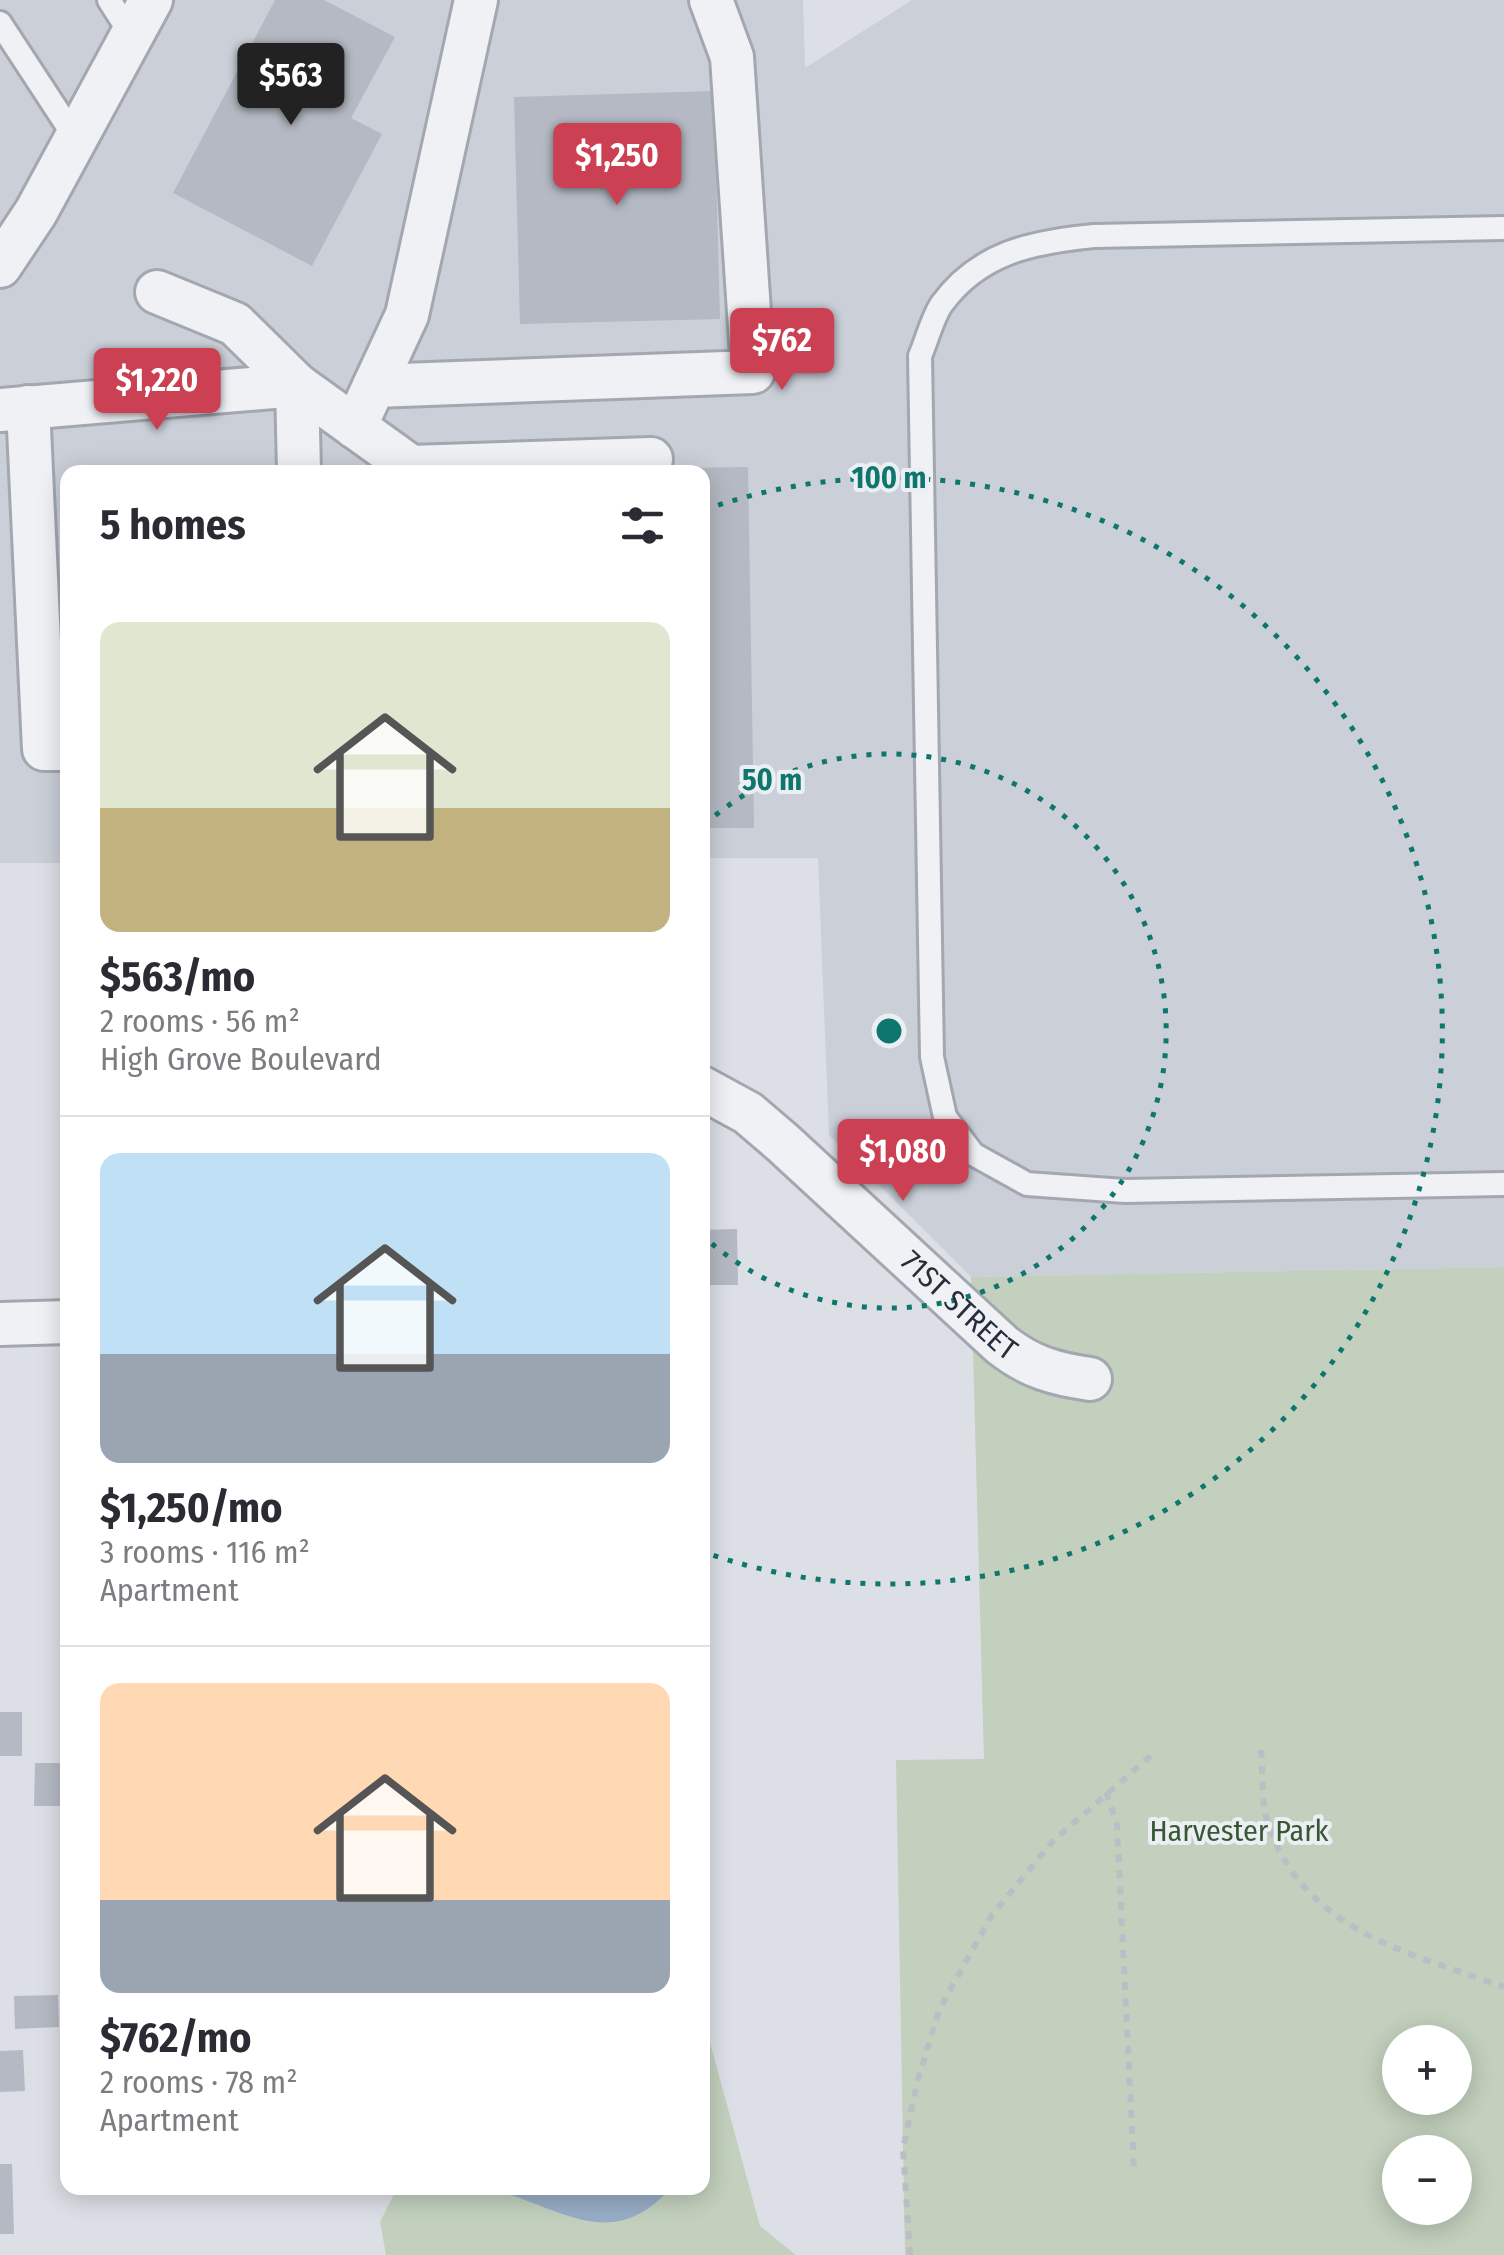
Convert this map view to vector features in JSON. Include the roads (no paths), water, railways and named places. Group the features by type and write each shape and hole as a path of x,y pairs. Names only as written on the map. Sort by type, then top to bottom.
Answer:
{"street":[{"path":"355,427 407,315 476,0"},
{"path":"374,386 753,372 732,57 711,0"},
{"path":"0,266 36,212 141,18"},
{"path":"157,292 235,324 297,385 404,465"},
{"path":"60,748 44,749 14,408 297,385"},
{"path":"297,385 299,465"},
{"path":"520,465 651,459"},
{"name":"71ST STREET","path":"710,1092 748,1113 784,1143 1023,1362 1050,1373 1090,1379"},
{"path":"0,1324 60,1322"}],"lane":[{"path":"109,0 141,18"},
{"path":"0,23 76,139"},
{"path":"1504,228 1094,236 1042,241 1006,251 970,276 940,306 920,356 932,1057 945,1117 974,1154 1027,1184 1125,1191 1504,1184"}],"water":[{"path":"511,2195 663,2195 632,2217 614,2222 576,2218"}],"park label":[{"name":"Harvester Park","path":"1239,1831"}]}
